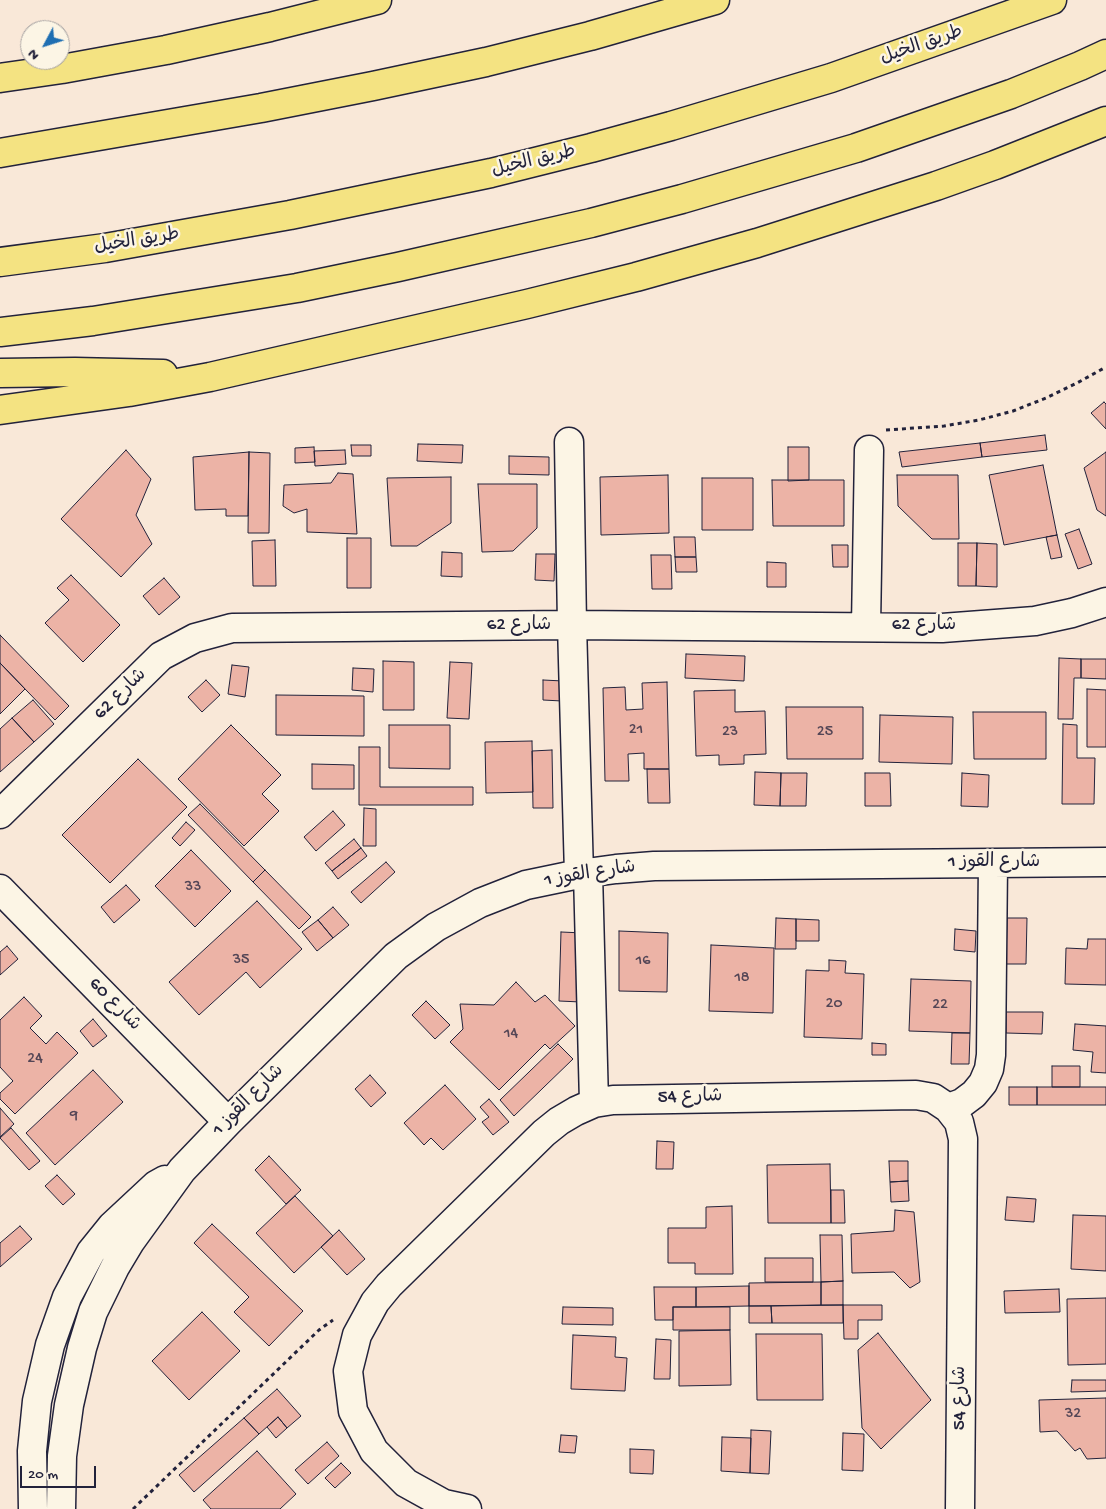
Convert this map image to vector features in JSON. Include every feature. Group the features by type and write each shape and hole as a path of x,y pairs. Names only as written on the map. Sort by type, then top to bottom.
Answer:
{"highway":[{"path":"0,78 166,50 270,27 376,0"},
{"path":"0,153 260,108 486,62 590,36 715,0"},
{"name":"طريق الخيل","path":"0,262 105,248 290,215 491,173 671,126 822,80 1052,0"},
{"path":"0,332 102,319 297,288 408,265 591,223 856,148 1011,94 1106,54"},
{"path":"0,410 129,392 210,377 636,277 757,243 936,186 1106,121"},
{"path":"0,373 145,373 210,377"}],"street":[{"path":"569,442 572,625 594,1103"},
{"path":"866,626 870,450"},
{"name":"شارع 62","path":"0,814 161,656 195,638 232,628 572,625 942,628 1034,621 1072,613 1106,602"},
{"name":"شارع القوز 1","path":"60,1509 62,1456 69,1405 82,1348 93,1312 115,1267 130,1242 182,1170 228,1122 396,956 436,927 480,903 526,885 583,873 654,866 1106,862"},
{"path":"948,1108 962,1103 974,1094 983,1082 989,1069 992,1055 993,864"},
{"name":"شارع 60","path":"0,889 228,1122"},
{"name":"شارع 54","path":"467,1509 444,1504 406,1482 374,1451 353,1411 348,1372 358,1335 375,1302 389,1285 544,1133 576,1111 594,1103 613,1100 916,1095 933,1098 948,1108 958,1122 962,1139 960,1509"},
{"name":"شارع القوز 1","path":"33,1509 32,1451 37,1401 50,1345 67,1297 91,1252 112,1226 156,1185 182,1170"}],"path":[{"path":"870,450 873,439 881,432 891,429 944,426 979,420 1046,398 1106,367"},
{"path":"133,1509 319,1330 339,1317"}],"building":[{"path":"1104,402 1106,404 1106,429 1091,413"},
{"path":"1045,435 1047,450 982,457 980,443"},
{"path":"980,443 982,457 902,467 899,452"},
{"path":"418,444 463,445 462,463 417,461"},
{"path":"351,445 371,445 371,456 352,456"},
{"path":"314,447 315,462 295,463 295,448"},
{"path":"788,447 809,447 809,480 788,481"},
{"path":"126,450 151,479 136,515 152,544 121,577 61,519"},
{"path":"345,450 346,464 315,466 314,451"},
{"path":"249,452 248,516 226,516 226,509 195,510 193,457"},
{"path":"249,452 270,453 269,533 248,533"},
{"path":"1106,452 1106,516 1097,510 1084,468"},
{"path":"509,456 549,457 549,475 509,474"},
{"path":"1043,465 1057,535 1004,545 989,475"},
{"path":"338,473 353,474 357,534 307,532 307,509 294,513 283,506 284,485 331,483"},
{"path":"668,475 669,533 601,535 600,477"},
{"path":"897,475 958,475 959,539 932,539 898,506"},
{"path":"451,477 451,523 417,546 391,546 387,478"},
{"path":"702,478 753,478 753,530 702,530"},
{"path":"772,480 844,480 844,526 773,526"},
{"path":"478,484 537,484 537,528 513,551 482,552"},
{"path":"1079,529 1092,564 1078,569 1065,534"},
{"path":"1057,535 1062,557 1051,559 1046,537"},
{"path":"674,537 695,537 696,557 675,557"},
{"path":"347,538 371,538 371,588 347,588"},
{"path":"275,540 276,586 253,586 252,541"},
{"path":"958,543 977,543 976,586 958,586"},
{"path":"977,543 997,544 997,587 976,586"},
{"path":"832,545 848,545 848,567 833,567"},
{"path":"442,552 462,553 462,577 441,576"},
{"path":"536,554 555,554 554,581 535,580"},
{"path":"651,555 671,555 672,589 652,589"},
{"path":"675,557 696,557 697,572 676,572"},
{"path":"767,562 786,563 786,587 767,587"},
{"path":"71,575 120,625 83,662 45,623 69,600 57,588"},
{"path":"164,578 180,597 159,615 143,596"},
{"path":"0,635 69,706 55,720 0,663"},
{"path":"686,654 745,656 744,681 685,678"},
{"path":"1059,658 1081,659 1081,678 1074,678 1073,719 1058,719"},
{"path":"1081,659 1106,659 1106,679 1081,678"},
{"path":"383,661 414,662 414,710 383,710"},
{"path":"450,662 472,663 469,719 447,718"},
{"path":"0,663 25,689 0,714"},
{"path":"232,665 249,667 245,697 228,694"},
{"path":"353,668 374,669 373,692 352,690"},
{"path":"206,680 220,695 202,712 188,697"},
{"path":"543,680 563,681 562,701 543,700"},
{"path":"667,682 669,769 644,769 644,753 628,754 629,781 605,781 603,688 625,687 626,710 643,709 642,683"},
{"path":"1087,689 1106,690 1106,747 1087,747"},
{"path":"735,690 735,712 765,711 766,754 744,755 744,764 719,765 719,755 696,756 694,691"},
{"path":"276,695 364,696 364,736 276,735"},
{"path":"33,700 54,724 34,742 12,718"},
{"path":"786,707 863,707 863,759 787,759"},
{"path":"973,712 1046,712 1046,759 974,759"},
{"path":"880,715 953,717 952,764 879,762"},
{"path":"12,718 34,742 0,772 0,729"},
{"path":"1063,724 1077,725 1077,758 1095,758 1094,804 1062,804"},
{"path":"231,725 281,775 262,794 279,811 244,846 178,779"},
{"path":"389,725 450,725 450,769 389,768"},
{"path":"532,741 533,792 486,793 485,742"},
{"path":"359,747 380,747 380,787 473,787 473,805 359,805"},
{"path":"552,750 553,808 533,808 532,751"},
{"path":"138,759 187,807 110,883 62,835"},
{"path":"312,764 354,765 354,789 312,789"},
{"path":"647,769 669,769 670,803 648,803"},
{"path":"755,772 781,773 780,806 754,805"},
{"path":"781,773 807,773 806,806 780,806"},
{"path":"865,773 890,773 891,806 865,806"},
{"path":"962,773 989,775 988,807 961,806"},
{"path":"200,804 265,870 253,882 188,815"},
{"path":"364,808 376,809 376,846 363,846"},
{"path":"333,811 345,825 316,851 304,837"},
{"path":"186,822 195,830 180,846 172,838"},
{"path":"354,839 361,848 332,871 325,863"},
{"path":"361,848 367,856 338,879 332,871"},
{"path":"191,850 231,891 195,927 155,886"},
{"path":"386,862 395,872 361,903 351,892"},
{"path":"265,870 311,917 299,929 253,882"},
{"path":"126,885 140,900 114,923 101,907"},
{"path":"257,901 302,949 260,988 246,972 199,1015 169,982"},
{"path":"333,907 349,925 333,938 318,920"},
{"path":"776,918 796,919 796,949 775,949"},
{"path":"1007,918 1027,918 1026,964 1006,964"},
{"path":"796,919 819,920 819,941 796,941"},
{"path":"318,920 333,938 317,951 302,932"},
{"path":"955,929 976,931 975,952 954,950"},
{"path":"619,931 668,933 667,992 619,991"},
{"path":"561,932 583,933 581,1002 559,1001"},
{"path":"1088,939 1106,939 1106,985 1065,984 1066,948 1087,949"},
{"path":"711,945 774,948 773,1013 709,1011"},
{"path":"7,946 18,959 0,975 0,952"},
{"path":"829,960 846,961 845,973 864,974 862,1039 804,1037 806,970 829,971"},
{"path":"911,979 971,981 970,1033 909,1031"},
{"path":"516,982 535,1002 545,995 575,1026 550,1049 545,1044 499,1090 450,1042 463,1029 460,1004 494,1005"},
{"path":"24,997 42,1016 30,1028 46,1044 57,1032 78,1053 15,1114 0,1099 0,1093 13,1081 0,1067 0,1020"},
{"path":"426,1001 450,1025 435,1039 412,1015"},
{"path":"1006,1012 1043,1012 1042,1034 1006,1033"},
{"path":"93,1019 107,1036 93,1047 80,1031"},
{"path":"1075,1024 1106,1026 1106,1073 1091,1072 1093,1052 1073,1050"},
{"path":"952,1033 970,1033 969,1064 951,1064"},
{"path":"872,1043 886,1044 886,1055 872,1055"},
{"path":"558,1044 573,1059 514,1116 500,1100"},
{"path":"1052,1066 1080,1066 1080,1087 1052,1087"},
{"path":"93,1070 123,1102 55,1165 26,1133"},
{"path":"370,1075 386,1093 371,1107 355,1089"},
{"path":"445,1085 476,1119 443,1150 431,1138 424,1145 404,1123"},
{"path":"1009,1087 1037,1087 1037,1105 1009,1105"},
{"path":"1037,1087 1106,1087 1106,1105 1037,1105"},
{"path":"489,1099 509,1122 493,1135 482,1122 489,1117 480,1107"},
{"path":"0,1108 14,1124 0,1137"},
{"path":"11,1128 40,1161 29,1170 0,1138"},
{"path":"657,1141 674,1142 673,1169 656,1169"},
{"path":"269,1156 301,1190 286,1204 255,1170"},
{"path":"889,1161 908,1161 908,1181 890,1182"},
{"path":"830,1164 831,1223 768,1223 767,1165"},
{"path":"57,1175 75,1194 63,1205 45,1186"},
{"path":"908,1181 909,1201 891,1202 890,1182"},
{"path":"831,1190 844,1190 845,1223 831,1223"},
{"path":"295,1196 333,1236 294,1273 256,1233"},
{"path":"1007,1197 1036,1199 1034,1222 1005,1220"},
{"path":"732,1206 733,1274 695,1274 695,1263 668,1263 668,1228 706,1228 706,1207"},
{"path":"895,1210 914,1212 920,1282 910,1288 894,1272 852,1273 851,1234 894,1231"},
{"path":"1073,1215 1106,1216 1106,1271 1071,1269"},
{"path":"212,1224 303,1311 269,1346 234,1312 249,1297 194,1243"},
{"path":"20,1226 32,1239 0,1267 0,1243"},
{"path":"339,1230 365,1259 347,1275 321,1247"},
{"path":"820,1235 842,1235 843,1281 821,1282"},
{"path":"765,1258 813,1258 813,1282 765,1282"},
{"path":"843,1281 843,1305 821,1305 821,1282"},
{"path":"821,1282 821,1305 749,1306 749,1283"},
{"path":"749,1286 749,1306 696,1307 696,1287"},
{"path":"654,1287 696,1287 696,1307 673,1307 673,1320 655,1320"},
{"path":"1059,1289 1060,1312 1005,1313 1004,1291"},
{"path":"1106,1298 1106,1364 1068,1365 1067,1299"},
{"path":"843,1305 843,1323 772,1323 771,1306"},
{"path":"843,1305 882,1305 882,1320 858,1320 858,1339 844,1339"},
{"path":"749,1306 771,1306 772,1323 749,1323"},
{"path":"563,1307 613,1308 613,1325 562,1324"},
{"path":"673,1307 730,1307 730,1330 673,1330"},
{"path":"202,1312 240,1351 189,1400 152,1361"},
{"path":"730,1330 731,1385 679,1386 679,1331"},
{"path":"878,1333 931,1400 881,1449 862,1428 858,1350"},
{"path":"756,1334 822,1334 823,1400 757,1400"},
{"path":"573,1335 616,1337 615,1357 627,1358 625,1391 571,1389"},
{"path":"656,1339 671,1340 670,1379 654,1379"},
{"path":"1072,1380 1106,1380 1106,1391 1071,1392"},
{"path":"277,1389 301,1416 287,1428 278,1417 259,1434 244,1418"},
{"path":"1106,1398 1106,1458 1087,1459 1080,1448 1075,1451 1057,1431 1040,1432 1039,1400"},
{"path":"278,1417 287,1428 276,1438 267,1427"},
{"path":"244,1418 259,1434 194,1492 179,1475"},
{"path":"751,1430 771,1431 769,1474 750,1473"},
{"path":"843,1433 864,1434 863,1471 842,1470"},
{"path":"561,1435 577,1436 575,1453 559,1452"},
{"path":"722,1437 751,1438 750,1473 721,1471"},
{"path":"327,1442 339,1456 308,1484 295,1470"},
{"path":"630,1449 654,1450 653,1474 630,1473"},
{"path":"257,1451 296,1494 280,1509 211,1509 203,1500"},
{"path":"341,1463 351,1473 335,1488 325,1478"}]}
